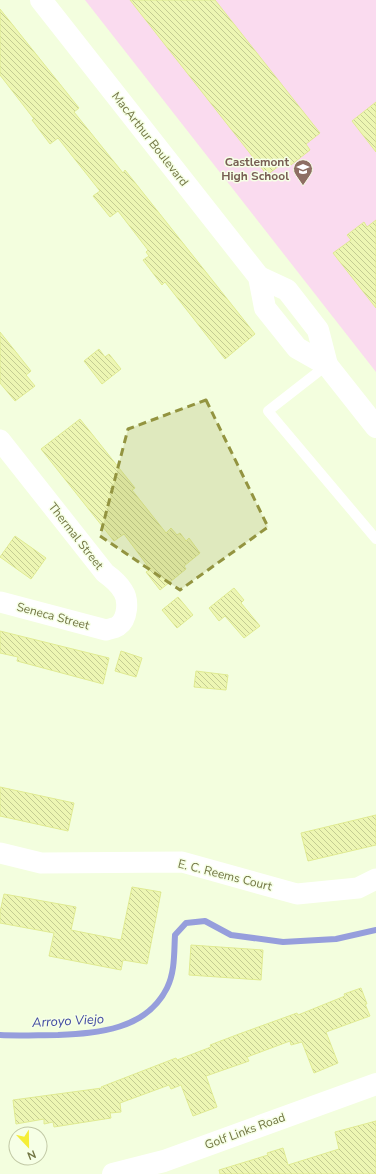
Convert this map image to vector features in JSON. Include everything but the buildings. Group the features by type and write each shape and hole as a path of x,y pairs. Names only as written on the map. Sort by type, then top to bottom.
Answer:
{"main road":[{"name":"MacArthur Boulevard","path":"41,0 258,277 287,290 318,330 327,365 376,427"},
{"name":"Golf Links Road","path":"113,1174 164,1161 376,1084"}],"street":[{"name":"Thermal Street","path":"0,440 105,573 118,584 124,592 127,600 127,609 124,618 119,625 106,630"},
{"name":"Seneca Street","path":"0,602 106,630"},
{"name":"E. C. Reems Court","path":"0,853 41,863 182,862 298,894 358,888 376,879"}],"lane":[{"path":"327,365 268,410 376,539"}],"highlighted area":[{"path":"206,400 268,527 180,590 100,536 128,429"}],"shaded area":[{"name":"Castlemont High School","path":"85,0 376,0 376,372"}],"waterway":[{"name":"Arroyo Viejo","path":"0,1035 58,1035 89,1033 105,1030 134,1021 147,1013 158,1002 167,988 173,969 175,935 186,923 205,921 231,935 283,942 336,939 376,930"}],"place":[{"name":"Castlemont High School","path":"303,186"}]}
